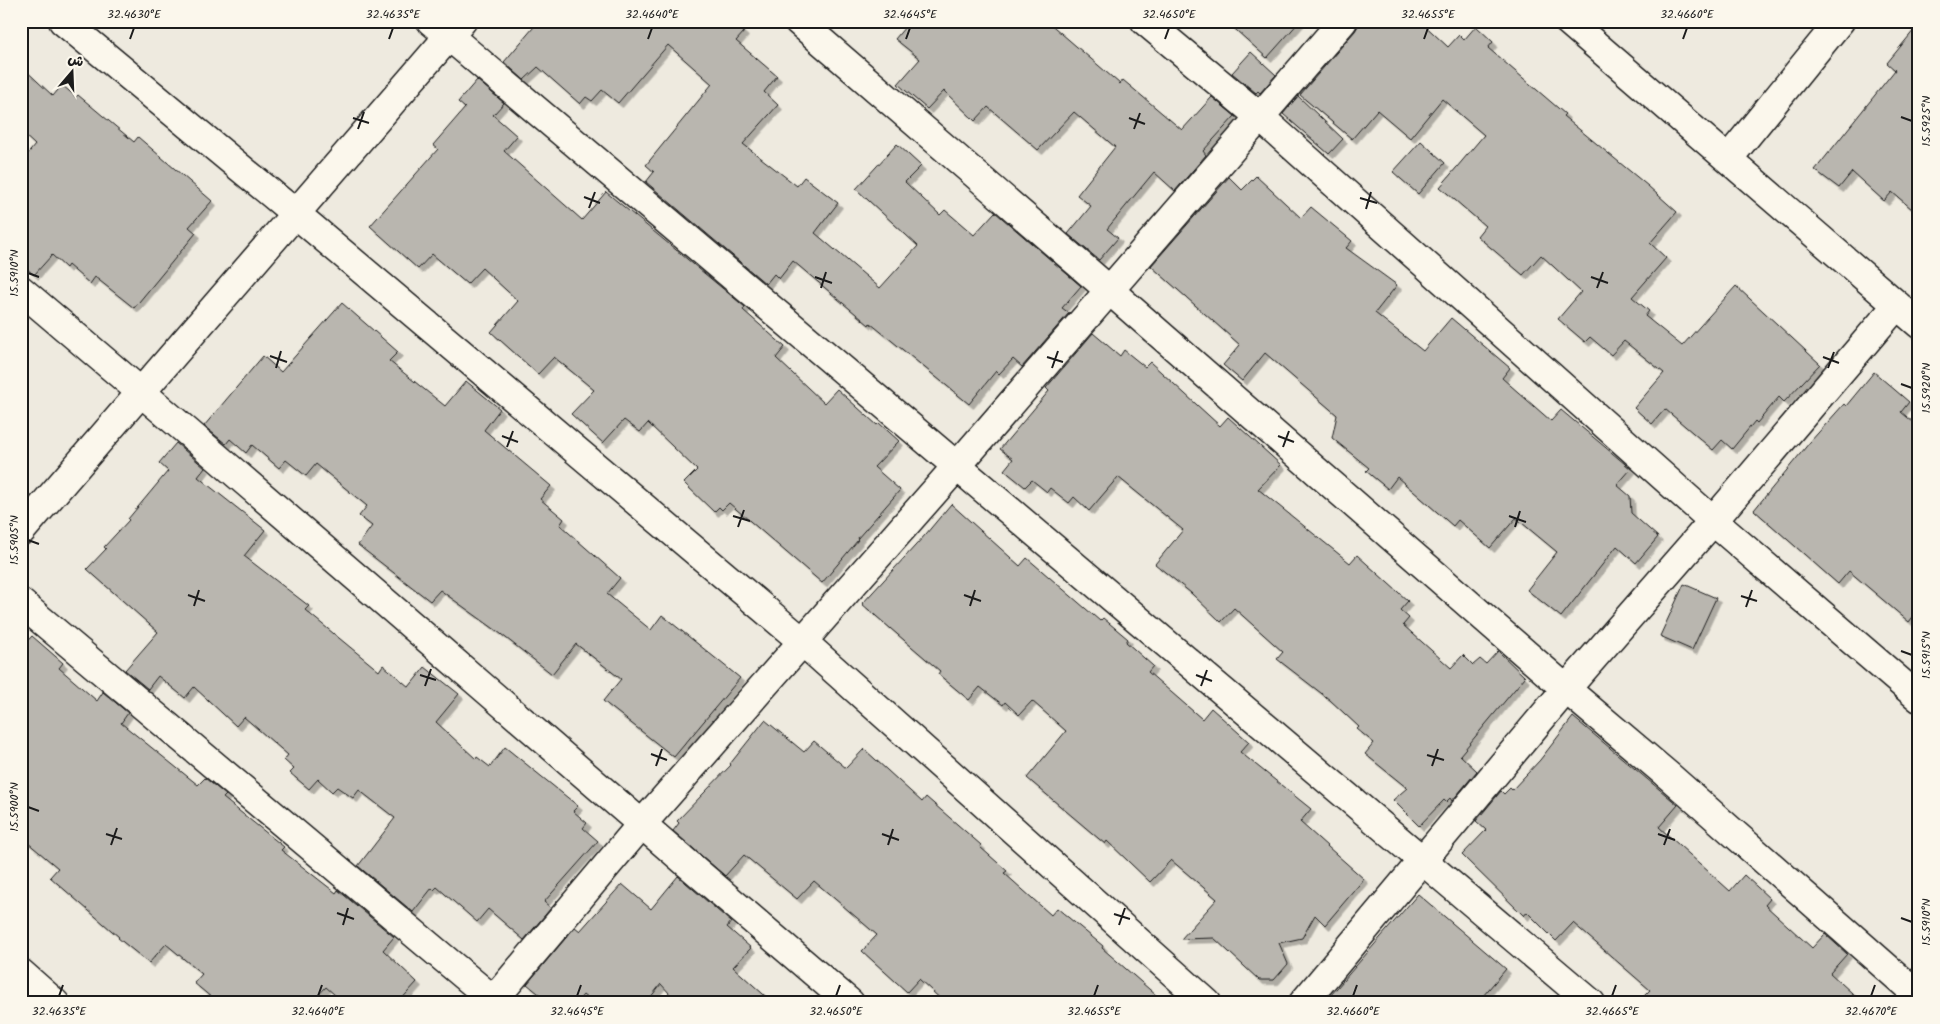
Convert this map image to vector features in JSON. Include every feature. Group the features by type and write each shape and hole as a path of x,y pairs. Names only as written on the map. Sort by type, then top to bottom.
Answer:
{"street":[{"path":"63,21 296,214 802,641 1207,1003"},
{"path":"798,21 1566,689 1670,777 1919,996"},
{"path":"1145,21 1260,117 1713,521 1919,698"},
{"path":"21,603 494,1002 641,825 1343,21"},
{"path":"1568,21 1919,324"},
{"path":"1728,159 1840,21"},
{"path":"21,531 296,214 447,26 956,466 1591,1003"},
{"path":"21,290 142,392 641,825 850,1003"},
{"path":"1303,1003 1566,689 1713,521 1897,305"},
{"path":"21,973 55,1003"}],"building":[{"path":"539,21 732,21 744,32 736,41 777,76 764,92 778,105 743,144 797,186 804,177 838,203 815,233 880,288 918,246 856,189 897,144 921,166 905,182 940,215 945,210 974,235 995,212 1081,286 1062,308 1069,313 1022,367 1013,359 999,374 996,371 969,404 870,323 869,325 793,261 779,279 774,274 766,284 646,182 654,172 646,165 712,84 668,45 618,103 602,90 592,101 586,97 580,104 538,67 524,80 504,62"},
{"path":"910,21 1047,21 1120,84 1123,80 1182,130 1212,97 1235,116 1203,151 1206,155 1175,191 1154,172 1107,229 1118,238 1099,260 1068,234 1091,206 1077,195 1115,147 1074,112 1038,150 988,107 975,121 944,91 927,109 898,84 920,59 895,39"},
{"path":"1226,21 1300,21 1267,58"},
{"path":"1361,21 1420,21 1448,47 1459,35 1464,40 1476,26 1493,42 1488,48 1565,114 1563,116 1677,212 1650,243 1666,258 1632,297 1649,311 1645,316 1682,346 1736,286 1820,364 1784,402 1779,397 1757,423 1755,421 1732,449 1722,440 1713,450 1665,409 1652,424 1634,408 1664,373 1624,341 1611,355 1590,337 1585,342 1558,319 1581,292 1541,255 1523,275 1477,236 1485,226 1440,187 1484,135 1442,99 1410,138 1377,110 1352,139 1300,95 1355,31"},
{"path":"1919,24 1919,215 1892,192 1884,201 1852,172 1839,188 1815,170 1895,70 1887,63"},
{"path":"1251,52 1276,75 1260,93 1258,91 1256,93 1232,73"},
{"path":"21,66 53,96 62,85 76,97 78,95 134,142 138,137 212,201 189,227 196,233 134,308 95,277 90,284 68,265 66,268 52,255 34,275 21,263 21,162 35,145 21,132"},
{"path":"477,80 504,103 493,115 517,136 504,151 582,220 606,192 745,307 743,310 785,347 776,358 824,403 837,389 877,425 879,423 899,441 874,467 900,490 822,583 729,503 722,510 719,507 714,512 684,483 697,470 648,423 640,432 624,420 603,443 571,414 594,390 554,357 538,374 491,332 518,301 482,268 467,284 432,254 418,269 370,226 438,149 433,145 465,108 458,102"},
{"path":"1298,96 1343,139 1329,154 1283,114"},
{"path":"1421,141 1445,163 1418,194 1393,172"},
{"path":"1256,176 1301,218 1311,207 1352,241 1346,248 1397,285 1375,313 1423,351 1451,318 1510,368 1502,378 1551,421 1561,410 1631,469 1617,485 1630,496 1631,513 1658,537 1636,563 1617,546 1561,617 1527,590 1557,552 1516,518 1490,548 1458,520 1453,526 1397,477 1388,489 1366,471 1369,468 1332,438 1337,415 1265,353 1242,381 1223,365 1240,345 1151,266 1229,177 1242,190"},
{"path":"342,303 398,352 389,361 445,406 466,381 500,409 484,430 551,486 540,499 564,519 560,525 620,578 607,594 651,630 662,615 740,678 674,757 603,701 621,679 576,644 552,674 440,590 430,601 358,545 372,526 359,516 367,506 316,464 306,476 286,460 279,468 252,445 246,453 230,439 226,444 204,426 263,356 281,372"},
{"path":"1093,333 1120,356 1124,350 1145,367 1150,362 1220,426 1228,417 1281,465 1258,489 1350,563 1357,555 1408,601 1400,610 1409,618 1403,625 1451,668 1463,655 1473,665 1480,659 1486,664 1498,651 1525,677 1460,755 1477,771 1452,801 1450,798 1446,802 1444,800 1419,826 1393,800 1407,788 1365,754 1374,743 1357,729 1359,727 1330,700 1277,659 1283,652 1234,608 1221,622 1191,593 1155,564 1183,530 1118,477 1089,511 1074,497 1069,503 1050,488 1047,492 1032,480 1025,487 1004,470 1013,459 1000,449 1049,391 1046,388"},
{"path":"1874,372 1909,402 1901,412 1919,427 1919,609 1909,622 1849,571 1838,584 1754,510 1810,442 1844,404 1846,406"},
{"path":"176,443 205,468 198,477 265,530 244,556 309,606 305,610 379,671 383,665 409,687 425,667 459,694 436,722 476,759 477,757 490,767 505,747 578,806 573,811 587,823 583,828 598,841 544,902 551,908 524,940 488,909 477,922 437,887 434,890 432,888 413,912 358,866 395,818 359,790 353,798 337,787 332,792 318,779 309,789 290,773 294,769 284,760 288,755 244,717 236,726 194,687 185,698 158,676 148,689 125,670 158,632 87,569 106,549 104,547 129,520 168,471 159,463"},
{"path":"951,504 1020,566 1027,558 1100,621 1103,618 1128,639 1126,642 1153,666 1148,672 1202,719 1211,708 1249,742 1240,752 1311,809 1300,822 1364,879 1325,925 1315,915 1302,938 1279,943 1288,964 1274,980 1259,980 1214,938 1181,939 1217,899 1171,860 1150,882 1107,841 1105,844 1027,778 1066,731 1032,701 1019,715 1005,702 1003,705 980,687 969,700 938,674 940,671 862,604"},
{"path":"1684,584 1716,598 1692,650 1660,636"},
{"path":"32,636 63,663 59,668 97,701 103,692 128,713 121,723 198,785 205,778 226,795 223,798 284,847 281,850 336,893 338,890 394,937 383,950 417,982 398,1003 344,1003 326,987 311,1003 218,1003 194,983 202,974 166,944 149,963 50,877 58,868 21,837 21,648"},
{"path":"1573,717 1678,805 1659,827 1730,891 1744,875 1770,899 1765,905 1812,948 1825,934 1847,954 1830,973 1863,1003 1637,1003 1650,990 1573,923 1556,941 1527,912 1524,916 1462,855 1486,830 1476,821 1501,791 1504,794 1510,788 1512,790 1540,760"},
{"path":"765,720 804,752 814,741 846,768 864,749 922,802 926,797 981,845 980,847 1007,871 1004,873 1051,915 1057,908 1103,946 1102,948 1165,1003 945,1003 919,979 907,992 862,951 877,935 814,881 797,899 744,855 725,876 673,831 679,823 677,821 731,765"},
{"path":"678,876 731,922 727,927 751,948 733,967 773,1003 678,1003 661,984 646,1003 593,1003 583,995 576,1003 550,1003 527,984 575,927 580,931 622,884 651,909"},
{"path":"1418,894 1506,969 1477,1003 1324,1003"}]}
